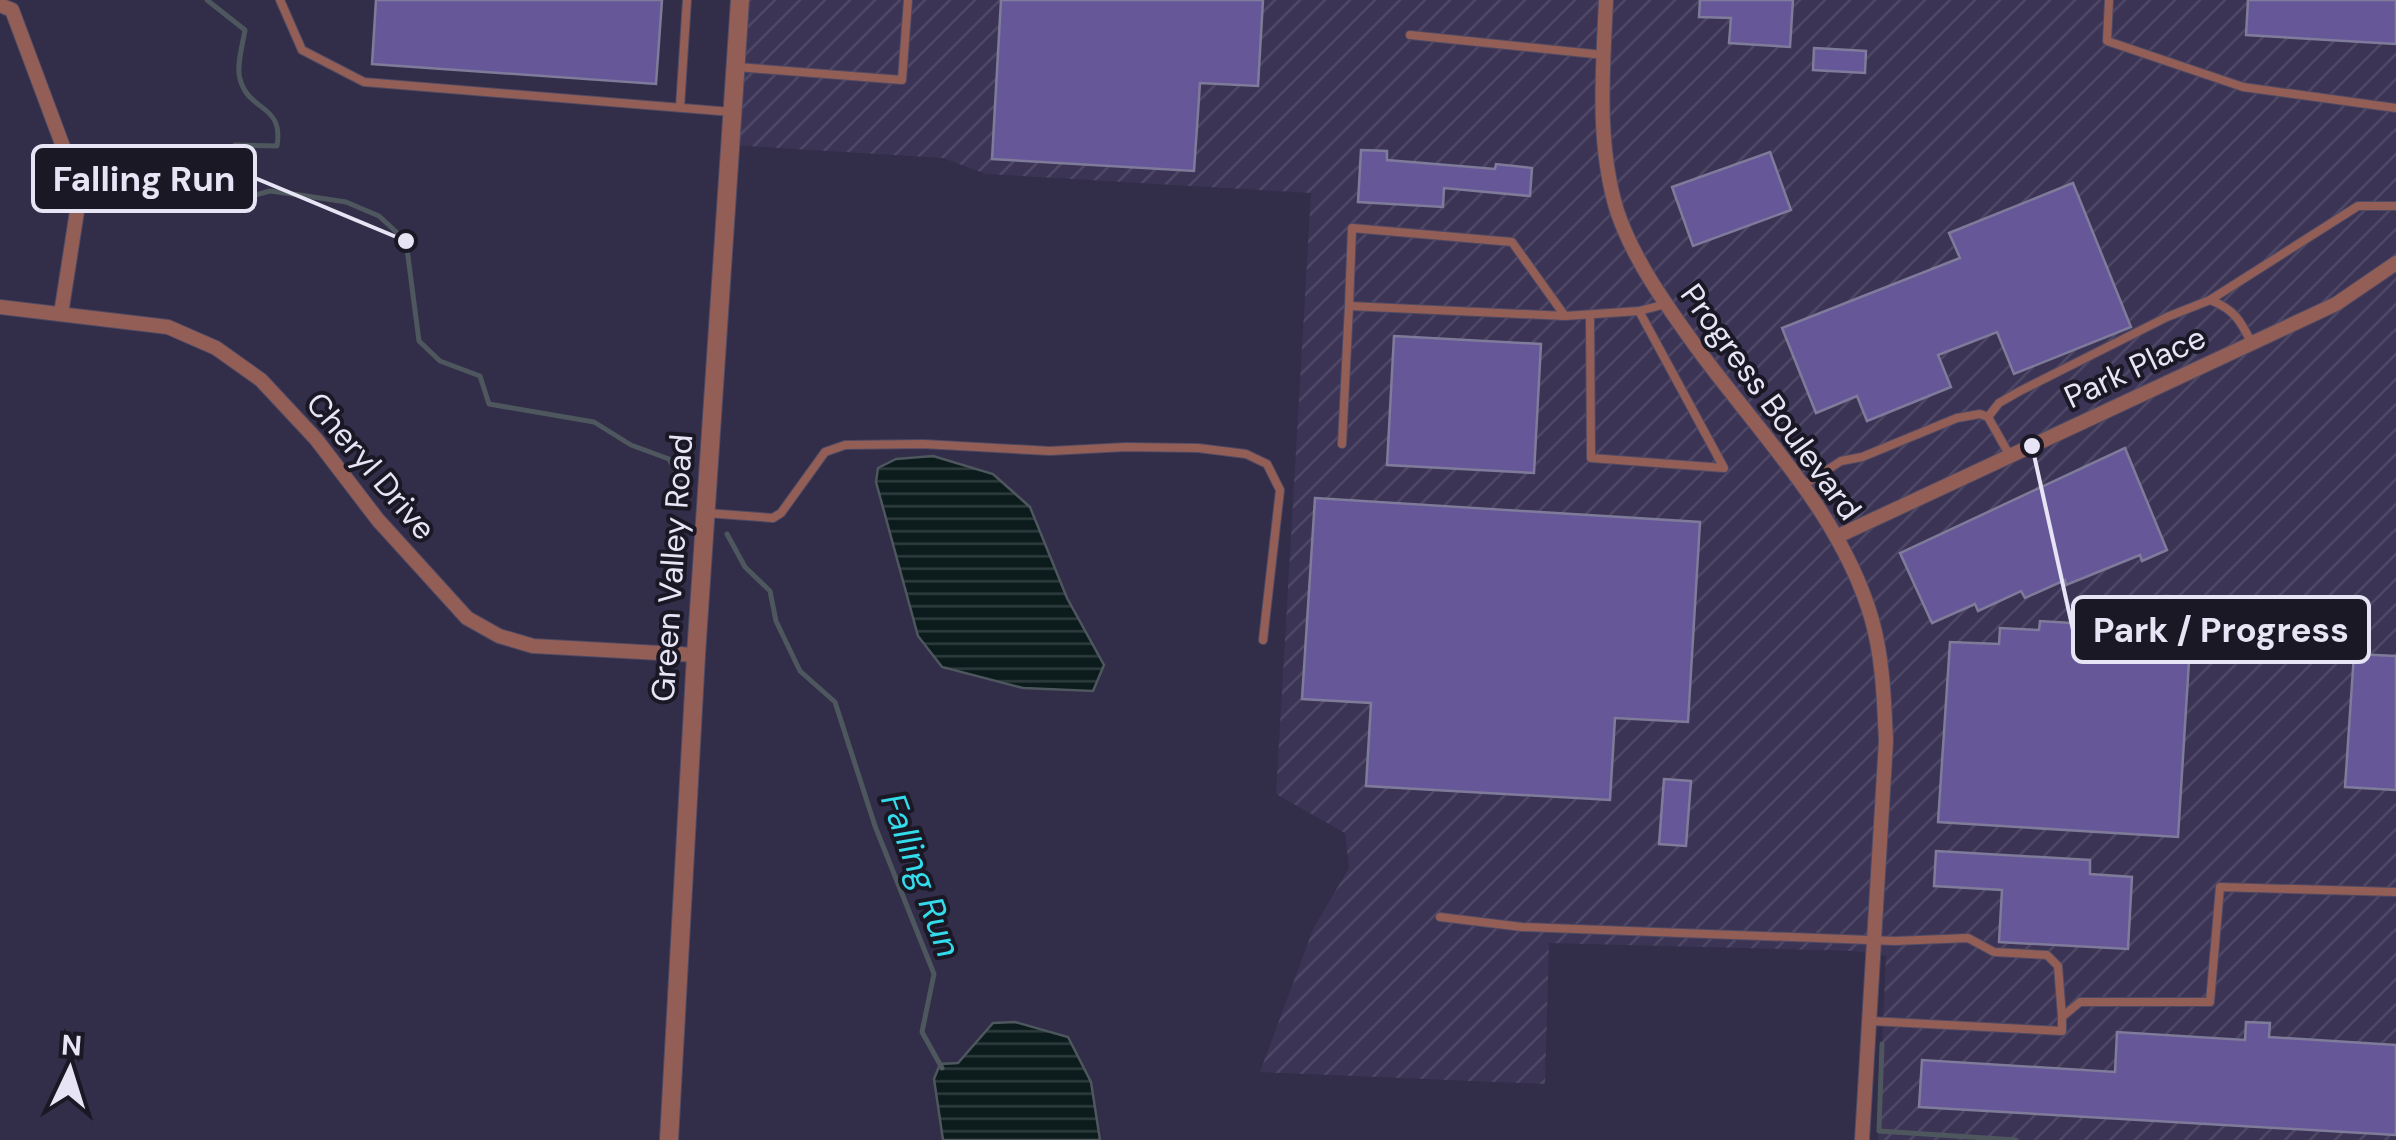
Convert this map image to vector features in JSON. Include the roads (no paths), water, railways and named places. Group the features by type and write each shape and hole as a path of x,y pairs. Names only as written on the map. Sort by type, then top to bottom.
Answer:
{"street":[{"name":"Green Valley Road","path":"669,1140 696,655 740,0"},
{"name":"Progress Boulevard","path":"1606,0 1605,150 1617,210 1642,266 1666,304 1836,537 1872,622 1883,681 1885,760 1862,1140"},
{"path":"0,4 12,10 80,192 61,314"},
{"name":"Park Place","path":"1836,537 2336,304 2396,262"},
{"name":"Cheryl Drive","path":"0,307 168,328 216,348 260,380 316,440 378,520 467,618 499,636 534,646 696,655"}],"lane":[{"path":"280,0 302,50 364,82 732,112"},
{"path":"680,108 688,0"},
{"path":"736,67 902,80 908,0"},
{"path":"2109,0 2108,42 2244,87 2396,108"},
{"path":"1410,35 1604,55"},
{"path":"1988,417 1999,404 2020,391 2167,317 2210,300 2358,206 2396,206"},
{"path":"1342,444 1352,228 1512,242 1565,316"},
{"path":"2210,300 2228,307 2241,319 2252,344"},
{"path":"1349,306 1590,316 1666,304"},
{"path":"1590,316 1591,458 1724,468 1639,311"},
{"path":"1802,486 1841,461 1862,457 1957,418 1980,414 1988,417 2010,456"},
{"path":"706,513 772,518 781,513 825,452 845,445 1050,450 1126,446 1246,454 1266,464 1280,490 1263,640"},
{"path":"2062,1017 2080,1002 2210,1002 2220,887 2396,892"},
{"path":"1440,917 1522,927 1895,941 1968,938 1994,952 2047,955 2058,966 2062,1031 1870,1020"}],"waterway":[{"name":"Falling Run","path":"207,0 245,30 240,79 244,90 271,115 278,132 277,146 235,145 226,165 234,188 248,197 270,191 346,202 379,216 406,241 419,341 440,361 480,376 489,404 594,422 631,445 669,459 686,489"},
{"name":"Falling Run","path":"727,534 745,567 770,591 776,621 800,671 835,702 875,826 934,974 922,1032 942,1068"},
{"path":"1882,1044 1879,1131 2016,1140"}],"place":[{"name":"Falling Run","path":"406,241"},
{"name":"Park / Progress","path":"2032,446"}]}
